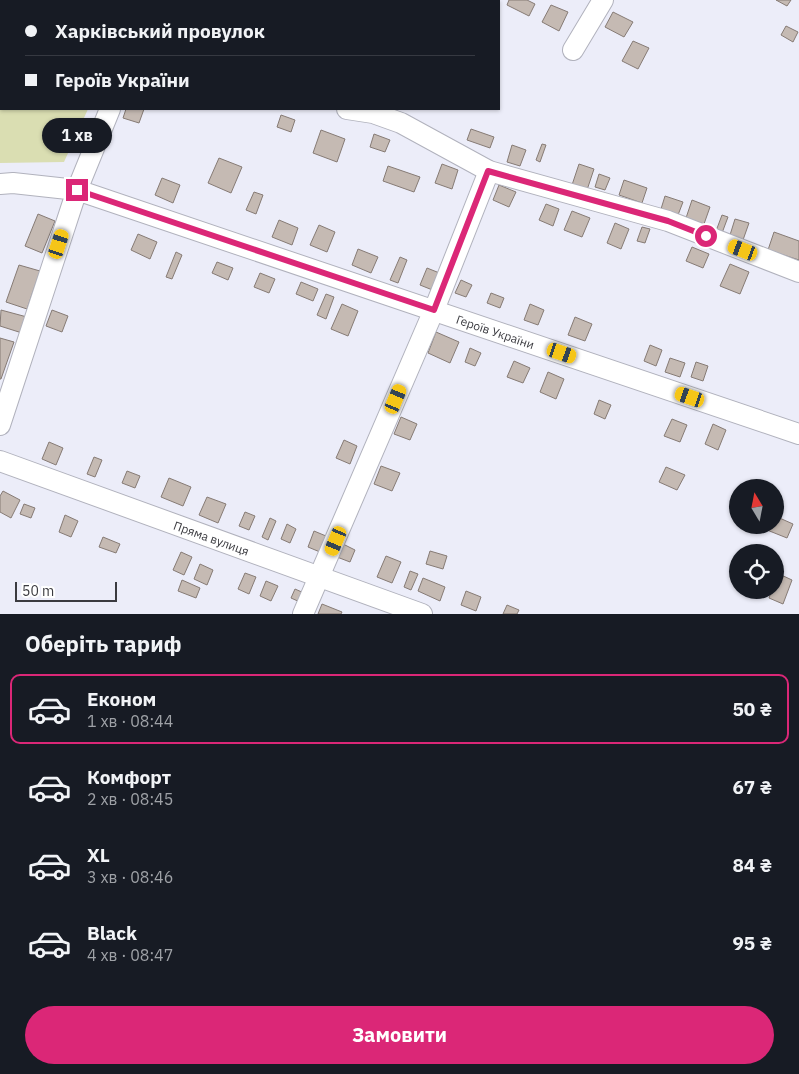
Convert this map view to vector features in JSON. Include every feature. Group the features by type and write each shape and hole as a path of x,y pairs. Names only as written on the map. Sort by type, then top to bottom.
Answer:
{"street":[{"path":"573,50 603,0"},
{"path":"0,425 77,190 110,110"},
{"path":"353,110 373,113 401,123 488,171 668,221 799,272"},
{"path":"303,614 321,577 434,310 488,171"},
{"name":"Героїв України","path":"0,184 13,182 77,190 799,434"},
{"name":"Пряма вулиця","path":"0,461 422,614"}],"green space":[{"path":"0,110 88,110 64,162 0,163"}],"building":[{"path":"509,0 527,0 535,4 529,16 507,5"},
{"path":"776,0 791,0 787,6"},
{"path":"551,5 568,12 559,31 542,22"},
{"path":"613,12 633,22 624,37 605,27"},
{"path":"786,26 798,32 793,42 781,35"},
{"path":"633,41 649,48 638,69 622,61"},
{"path":"126,110 144,110 139,123 123,118"},
{"path":"281,115 295,120 291,132 277,127"},
{"path":"471,129 494,137 490,148 467,140"},
{"path":"321,130 345,139 337,162 313,153"},
{"path":"374,134 390,140 385,152 370,147"},
{"path":"542,144 546,145 540,162 536,160"},
{"path":"512,145 526,150 520,166 507,162"},
{"path":"219,158 242,167 231,193 208,183"},
{"path":"442,164 458,170 452,189 435,183"},
{"path":"579,164 594,169 587,190 572,185"},
{"path":"388,166 420,177 414,192 383,181"},
{"path":"599,174 610,178 605,190 595,187"},
{"path":"162,178 180,185 173,203 155,195"},
{"path":"624,180 647,188 642,203 619,195"},
{"path":"499,185 516,192 509,207 493,200"},
{"path":"254,192 263,195 256,214 246,210"},
{"path":"665,196 683,202 678,215 661,209"},
{"path":"692,200 710,207 704,224 686,218"},
{"path":"546,204 559,209 553,226 539,220"},
{"path":"572,211 590,218 582,237 564,230"},
{"path":"38,214 55,221 42,253 25,246"},
{"path":"722,215 728,217 722,233 716,231"},
{"path":"735,219 749,223 743,240 730,235"},
{"path":"279,220 298,228 292,245 272,237"},
{"path":"615,223 629,229 621,249 607,243"},
{"path":"319,225 335,232 327,252 310,245"},
{"path":"642,227 650,229 645,243 637,241"},
{"path":"774,232 799,241 799,260 768,250"},
{"path":"138,234 157,242 150,259 131,250"},
{"path":"692,247 709,254 703,268 686,261"},
{"path":"358,249 378,257 371,273 352,265"},
{"path":"176,252 182,255 172,279 166,277"},
{"path":"400,257 407,260 398,283 390,280"},
{"path":"217,262 233,268 228,280 212,273"},
{"path":"730,264 749,272 740,294 720,286"},
{"path":"19,265 40,271 27,309 6,302"},
{"path":"427,268 442,274 435,291 420,285"},
{"path":"260,273 275,279 269,293 254,287"},
{"path":"461,280 472,285 466,297 455,293"},
{"path":"301,282 318,289 313,301 296,294"},
{"path":"491,293 504,298 500,308 487,303"},
{"path":"326,294 334,297 326,319 317,315"},
{"path":"342,304 358,311 348,336 331,329"},
{"path":"530,304 544,310 538,325 524,320"},
{"path":"1,310 27,317 22,333 0,326"},
{"path":"52,310 68,316 62,332 46,326"},
{"path":"575,317 592,324 585,341 568,335"},
{"path":"436,332 459,342 450,363 428,353"},
{"path":"0,338 14,342 1,379 0,379"},
{"path":"650,345 662,350 656,366 644,361"},
{"path":"470,348 481,353 475,366 465,362"},
{"path":"670,358 685,363 680,377 665,372"},
{"path":"514,361 530,368 523,383 507,377"},
{"path":"696,362 708,366 703,381 691,377"},
{"path":"548,372 564,379 556,399 540,392"},
{"path":"599,400 611,405 605,419 594,414"},
{"path":"401,417 417,424 410,440 394,434"},
{"path":"672,419 687,425 680,442 664,436"},
{"path":"713,424 726,430 718,450 705,444"},
{"path":"344,440 357,446 350,464 336,458"},
{"path":"49,442 63,448 56,465 42,459"},
{"path":"94,457 102,460 95,477 87,474"},
{"path":"381,466 400,473 392,491 374,484"},
{"path":"666,467 685,475 677,490 659,482"},
{"path":"127,471 140,476 135,488 122,483"},
{"path":"169,478 191,487 183,506 161,497"},
{"path":"3,491 20,500 11,518 0,512 0,496"},
{"path":"207,497 226,504 218,523 199,515"},
{"path":"24,504 35,508 31,518 20,514"},
{"path":"245,512 255,516 249,530 239,526"},
{"path":"65,515 78,521 71,537 59,532"},
{"path":"270,518 276,521 268,540 262,537"},
{"path":"784,520 793,524 787,538 777,534 784,534"},
{"path":"287,524 296,529 290,543 281,539"},
{"path":"314,531 326,536 320,552 308,547"},
{"path":"103,537 120,544 116,553 99,547"},
{"path":"343,544 355,550 350,562 337,557"},
{"path":"430,551 447,556 443,569 426,564"},
{"path":"181,552 192,557 184,575 173,570"},
{"path":"386,556 401,562 392,583 377,577"},
{"path":"200,564 213,570 207,585 194,579"},
{"path":"410,571 418,574 411,590 404,587"},
{"path":"245,573 256,577 249,594 238,589"},
{"path":"784,576 792,580 783,604 771,599 784,599"},
{"path":"423,578 445,587 440,601 418,591"},
{"path":"182,580 200,588 196,598 178,591"},
{"path":"266,581 278,586 271,601 260,596"},
{"path":"295,589 304,593 300,602 291,598"},
{"path":"466,591 481,597 476,611 461,605"},
{"path":"322,604 342,612 341,614 318,614"},
{"path":"507,605 519,610 517,614 503,614"}],"route":[{"path":"77,190 434,310 488,171 668,221 706,236"}]}
